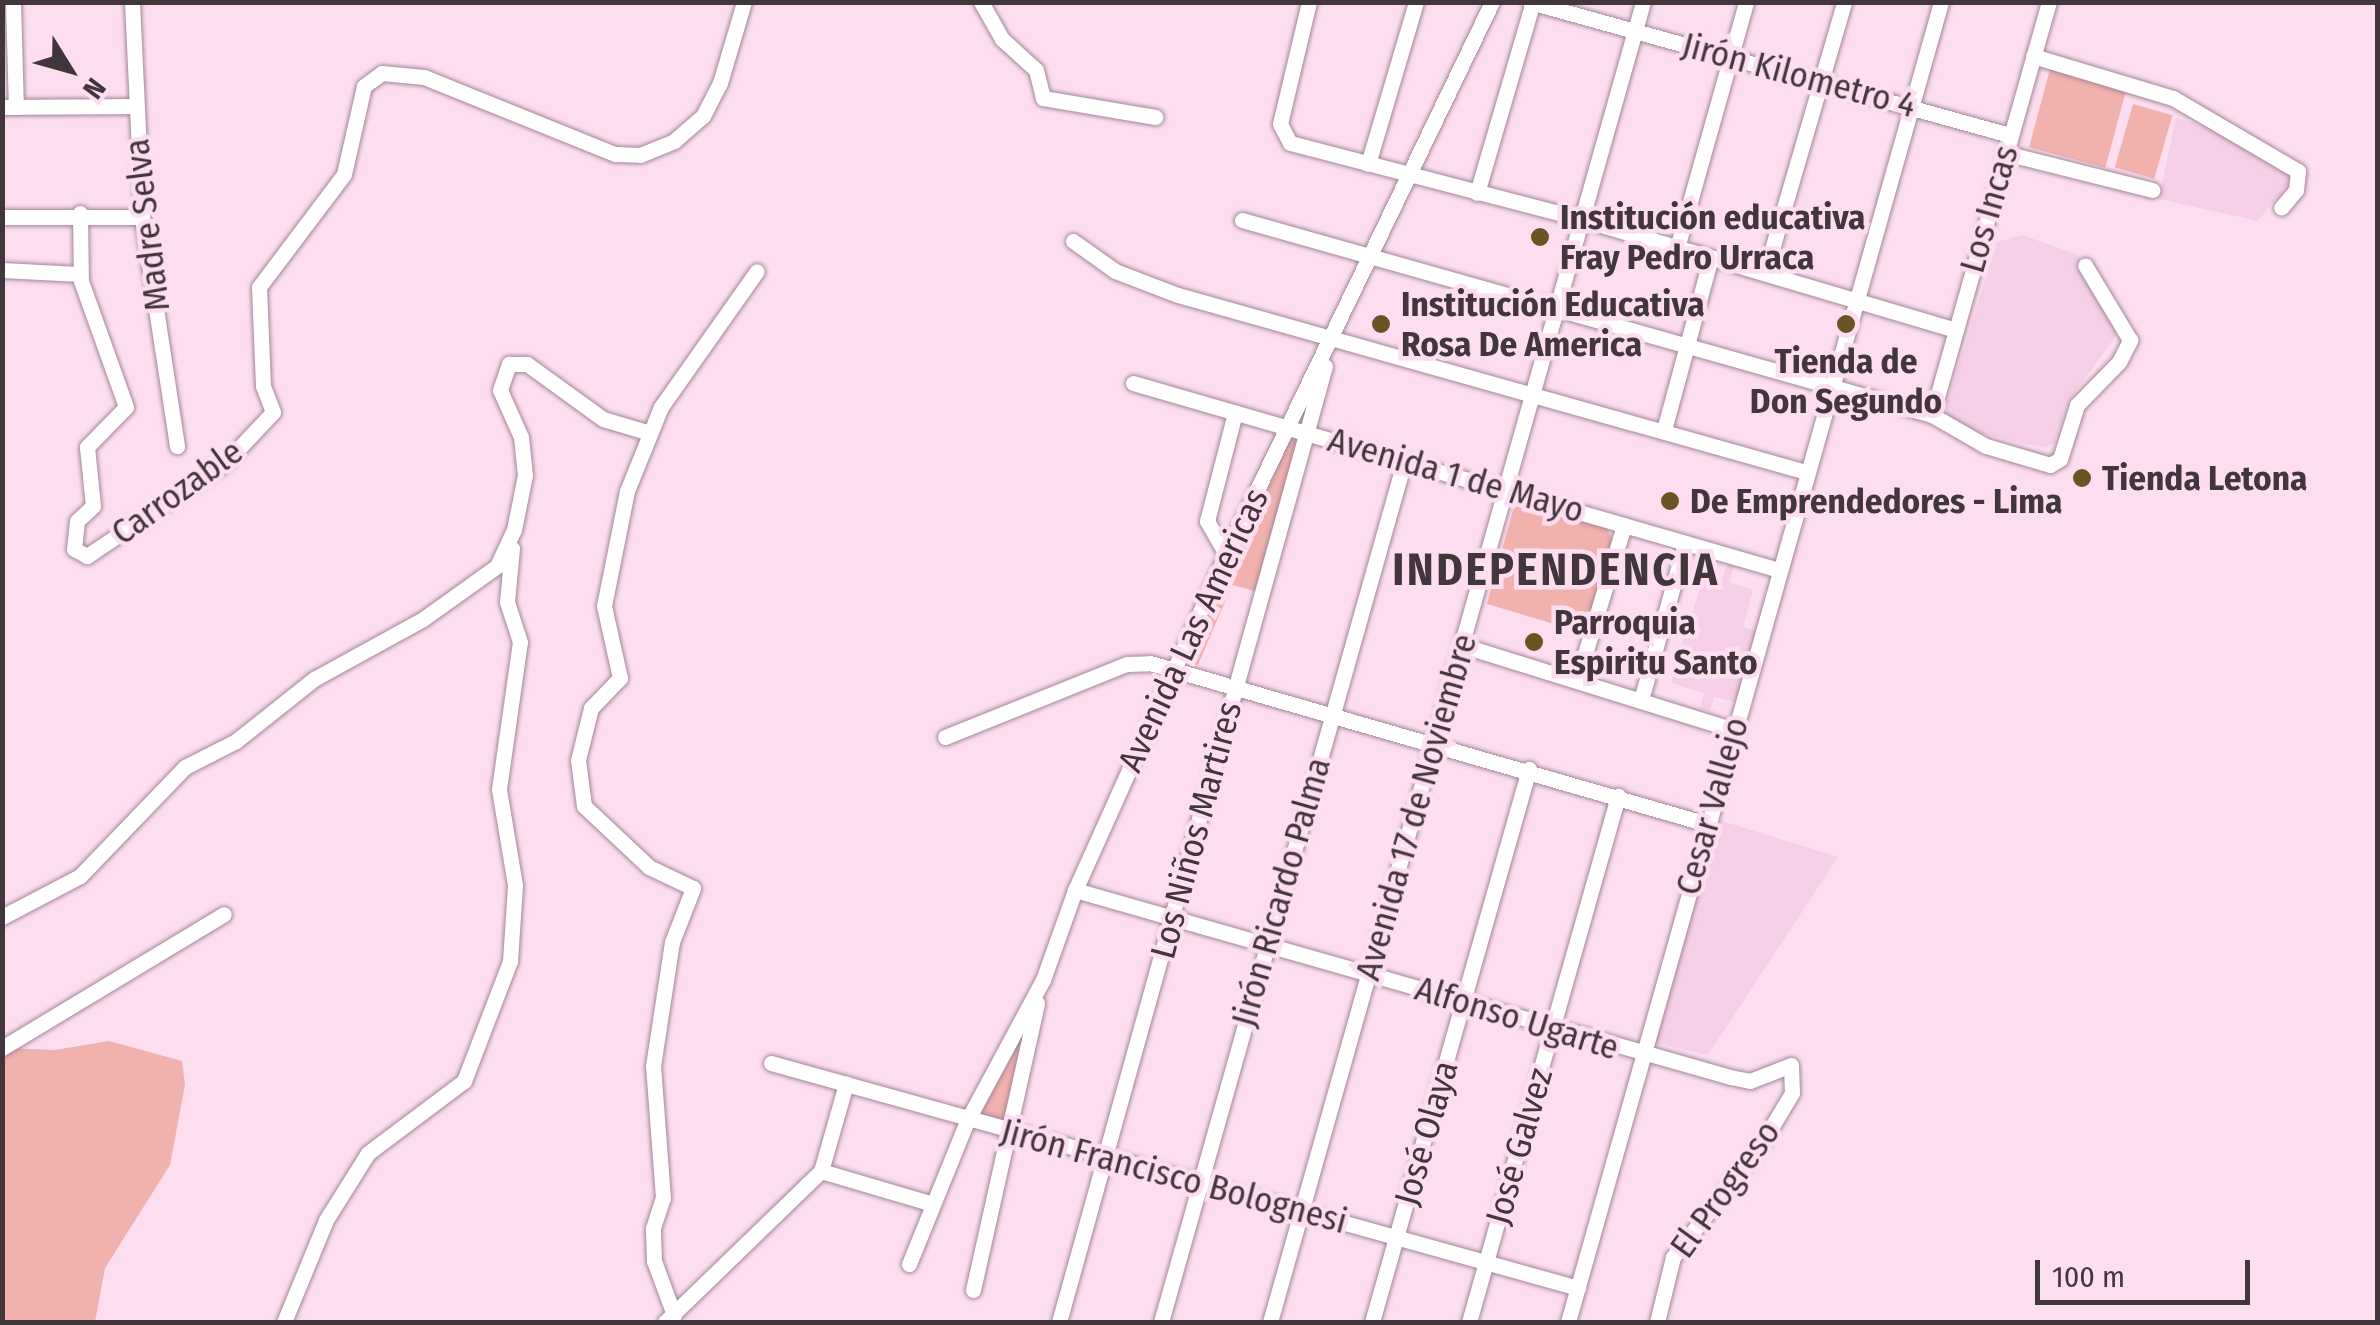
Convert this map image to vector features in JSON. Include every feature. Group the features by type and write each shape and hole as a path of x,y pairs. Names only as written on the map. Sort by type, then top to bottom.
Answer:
{"street":[{"path":"13,2 9,107 134,106"},
{"name":"Madre Selva","path":"132,2 142,217 177,446"},
{"name":"Carrozable","path":"80,274 126,407 116,422 89,438 93,506 77,521 74,549 87,556 224,462 272,412 263,386 258,287 344,174 364,86 382,72 424,77 616,154 640,155 681,136 703,116 724,74 744,2"},
{"path":"981,2 1002,39 1036,70 1043,98 1155,117"},
{"path":"1309,2 1280,124 1290,142 1582,218 1955,330"},
{"path":"1368,164 1416,2"},
{"name":"Avenida Las Americas","path":"909,1264 930,1203 968,1120 1043,980 1075,890 1226,554 1373,257 1492,2"},
{"name":"Avenida 17 de Noviembre","path":"1270,1322 1643,2"},
{"path":"1677,248 1746,2"},
{"path":"1765,273 1844,2"},
{"name":"Cesar Vallejo","path":"1568,1322 1940,2"},
{"name":"Los Incas","path":"1932,415 2049,2"},
{"path":"1477,193 1532,3"},
{"name":"Jirón Kilometro 4","path":"1532,3 2010,134"},
{"path":"2033,56 2173,98 2298,172 2298,187 2281,208"},
{"path":"2005,154 2152,190"},
{"path":"2,217 80,212 142,217"},
{"path":"2,270 80,274 80,212"},
{"path":"1242,220 1932,415 2033,464 2060,459 2077,405 2128,351 2130,340 2084,265"},
{"path":"1073,241 1115,271 1178,295 1533,391 1806,472"},
{"path":"1664,430 1711,257"},
{"path":"757,271 650,432 609,559 604,606 620,678 591,708 580,734 579,793 602,824 649,867 693,888 672,942 653,1066 663,1198 653,1228 654,1261 669,1319 821,1171 846,1084"},
{"name":"Los Niños Martires","path":"1059,1322 1333,338"},
{"path":"284,1322 326,1220 368,1152 464,1081 510,961 515,885 499,764 520,642 507,574 521,505 521,437 500,390 509,364 526,364 603,419 650,432"},
{"name":"Avenida 1 de Mayo","path":"1133,383 1506,488 1778,570"},
{"path":"1226,554 1207,521 1235,413"},
{"name":"Jirón Ricardo Palma","path":"1161,1322 1404,462"},
{"path":"2,917 80,876 185,766 263,723 314,679 466,590 497,566 521,505"},
{"path":"1577,680 1624,525"},
{"path":"1640,700 1685,543"},
{"path":"1462,645 1734,730"},
{"path":"945,737 1127,664 1174,668 1434,740 1707,824"},
{"name":"José Olaya","path":"1372,1322 1529,769"},
{"name":"José Galvez","path":"1470,1322 1618,796"},
{"name":"Alfonso Ugarte","path":"1075,890 1643,1055 1750,1081 1785,1064"},
{"path":"2,1048 224,914"},
{"path":"973,1290 1006,1130 1043,980"},
{"name":"Jirón Francisco Bolognesi","path":"771,1063 1578,1288"},
{"name":"El Progreso","path":"1657,1322 1673,1256 1756,1152 1792,1092 1796,1072 1785,1064"},
{"path":"821,1171 930,1203"}],"shaded area":[{"path":"2050,69 2126,89 2105,168 2029,147"},
{"path":"2133,104 2172,115 2154,179 2115,167"},
{"path":"2176,118 2219,129 2294,176 2258,221 2159,199"},
{"path":"2022,235 2076,254 2121,329 2068,402 2054,443 2044,448 1987,435 1947,417 1946,406 1997,242"},
{"path":"1294,432 1304,435 1259,592 1232,585 1198,665 1187,664"},
{"path":"1523,502 1606,527 1614,542 1588,634 1487,604 1514,507"},
{"path":"1727,563 1734,565 1729,582 1753,590 1743,627 1756,631 1735,702 1714,697 1710,711 1700,708 1704,693 1671,683 1686,631 1671,626 1673,619 1689,623 1704,575 1722,580"},
{"path":"1716,819 1838,857 1708,1055 1651,1042"},
{"path":"1038,992 1004,1126 970,1119"},
{"path":"109,1041 182,1061 185,1085 170,1165 105,1268 95,1322 3,1322 3,1048 55,1050"}],"place":[{"name":"Institución educativa Fray Pedro Urraca","path":"1540,237"},
{"name":"Institución Educativa Rosa De America","path":"1381,324"},
{"name":"Tienda de Don Segundo","path":"1846,324"},
{"name":"Tienda Letona","path":"2082,478"},
{"name":"De Emprendedores - Lima","path":"1670,501"},
{"name":"Parroquia Espiritu Santo","path":"1534,642"}],"district":[{"name":"INDEPENDENCIA","path":"1556,571"}]}
